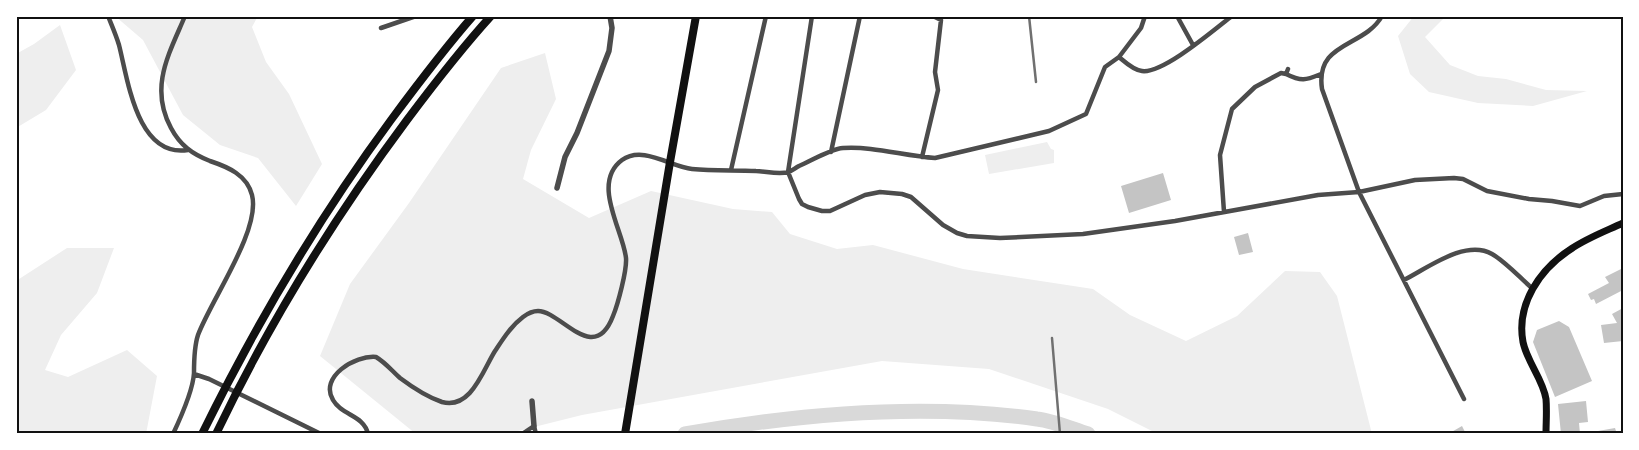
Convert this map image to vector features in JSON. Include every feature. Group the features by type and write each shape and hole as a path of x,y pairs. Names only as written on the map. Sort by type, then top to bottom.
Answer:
{"highway":[{"path":"202,434 265,313 320,221 368,151 419,82 473,16"},
{"path":"216,434 276,319 331,228 379,158 430,90 491,16"},
{"path":"625,434 696,16"}],"main road":[{"path":"1546,434 1546,398 1524,343 1522,322 1525,302 1551,266 1571,249 1623,223"}],"street":[{"path":"108,16 118,43 137,113 146,130 155,141 167,150 178,152 188,150"},
{"path":"173,434 184,411 194,374 193,363 197,337 238,253 251,222 254,204 250,190 240,176 188,150 180,144 167,121 160,94 164,66 185,16"},
{"path":"381,28 416,16"},
{"path":"557,188 565,157 577,133 609,52 612,28 610,16"},
{"path":"731,170 766,16"},
{"path":"812,16 788,172 802,204 822,211 830,211 865,195 880,192 902,194 911,198 950,230 967,236 1000,238 1083,234 1175,221 1318,196 1360,192 1415,180 1463,179 1487,191 1580,206 1604,196 1623,194"},
{"path":"831,152 860,16"},
{"path":"922,157 938,90 935,72 941,20 932,16"},
{"path":"368,434 362,422 341,410 329,393 334,376 349,364 358,360 376,357 416,389 439,401 450,403 460,400 468,394 477,384 494,352 510,330 519,320 532,312 541,311 548,314 583,336 592,337 606,330 614,314 626,264 624,248 614,218 609,181 614,169 622,160 639,155 690,169 788,172 841,148 865,148 934,158 1049,132 1084,115 1089,109 1095,88 1105,67 1119,57 1141,28 1145,16"},
{"path":"1177,16 1194,45"},
{"path":"1119,57 1133,68 1143,72 1158,67 1173,60 1232,16"},
{"path":"1382,16 1378,24 1363,36 1351,40 1334,51 1324,65 1321,74 1322,89 1360,192 1464,398"},
{"path":"1224,212 1220,155 1232,109 1255,87 1281,73 1287,72 1297,80 1306,80 1321,74"},
{"path":"1404,280 1460,251 1478,248 1494,255 1533,289"},
{"path":"194,374 209,379 321,434"},
{"path":"532,401 536,434"},
{"path":"522,434 534,426"}],"shaded area":[{"path":"115,16 258,16 252,27 266,62 289,94 322,164 296,206 258,158 220,145 183,115 143,40"},
{"path":"1414,16 1568,16 1549,19 1444,18 1425,37 1450,65 1478,76 1506,79 1546,90 1587,91 1533,106 1478,103 1429,92 1410,74 1398,36"},
{"path":"60,25 76,70 46,110 16,128 16,54 34,44"},
{"path":"545,53 556,99 531,150 523,179 589,218 651,191 733,209 772,212 790,234 837,249 873,245 963,269 1093,289 1130,315 1186,341 1237,316 1285,271 1320,272 1337,296 1372,434 1158,434 1108,409 989,369 882,361 582,415 506,434 416,434 320,356 350,284 409,203 501,68"},
{"path":"1047,142 1051,149 1054,150 1054,163 989,174 985,155"},
{"path":"67,248 114,248 97,293 61,335 45,370 68,377 127,350 157,376 146,434 16,434 16,281"}],"building":[{"path":"1163,173 1171,200 1129,213 1121,186"},
{"path":"1248,233 1253,252 1239,255 1234,237"},
{"path":"1623,268 1623,290 1596,304 1594,299 1591,300 1588,294 1609,283 1605,277"},
{"path":"1623,308 1623,341 1604,343 1601,325 1617,323 1612,314"},
{"path":"1559,321 1569,327 1592,381 1555,397 1533,342 1537,330"},
{"path":"1586,401 1588,422 1579,423 1580,434 1561,434 1558,404"},
{"path":"1462,426 1466,434 1448,434"},
{"path":"1615,428 1616,431 1623,431 1623,434 1581,434"}],"waterway":[{"path":"685,434 816,416 906,411 994,414 1037,419 1056,423 1088,434"}],"railway":[{"path":"1029,16 1036,82"},
{"path":"1052,338 1060,434"}]}
